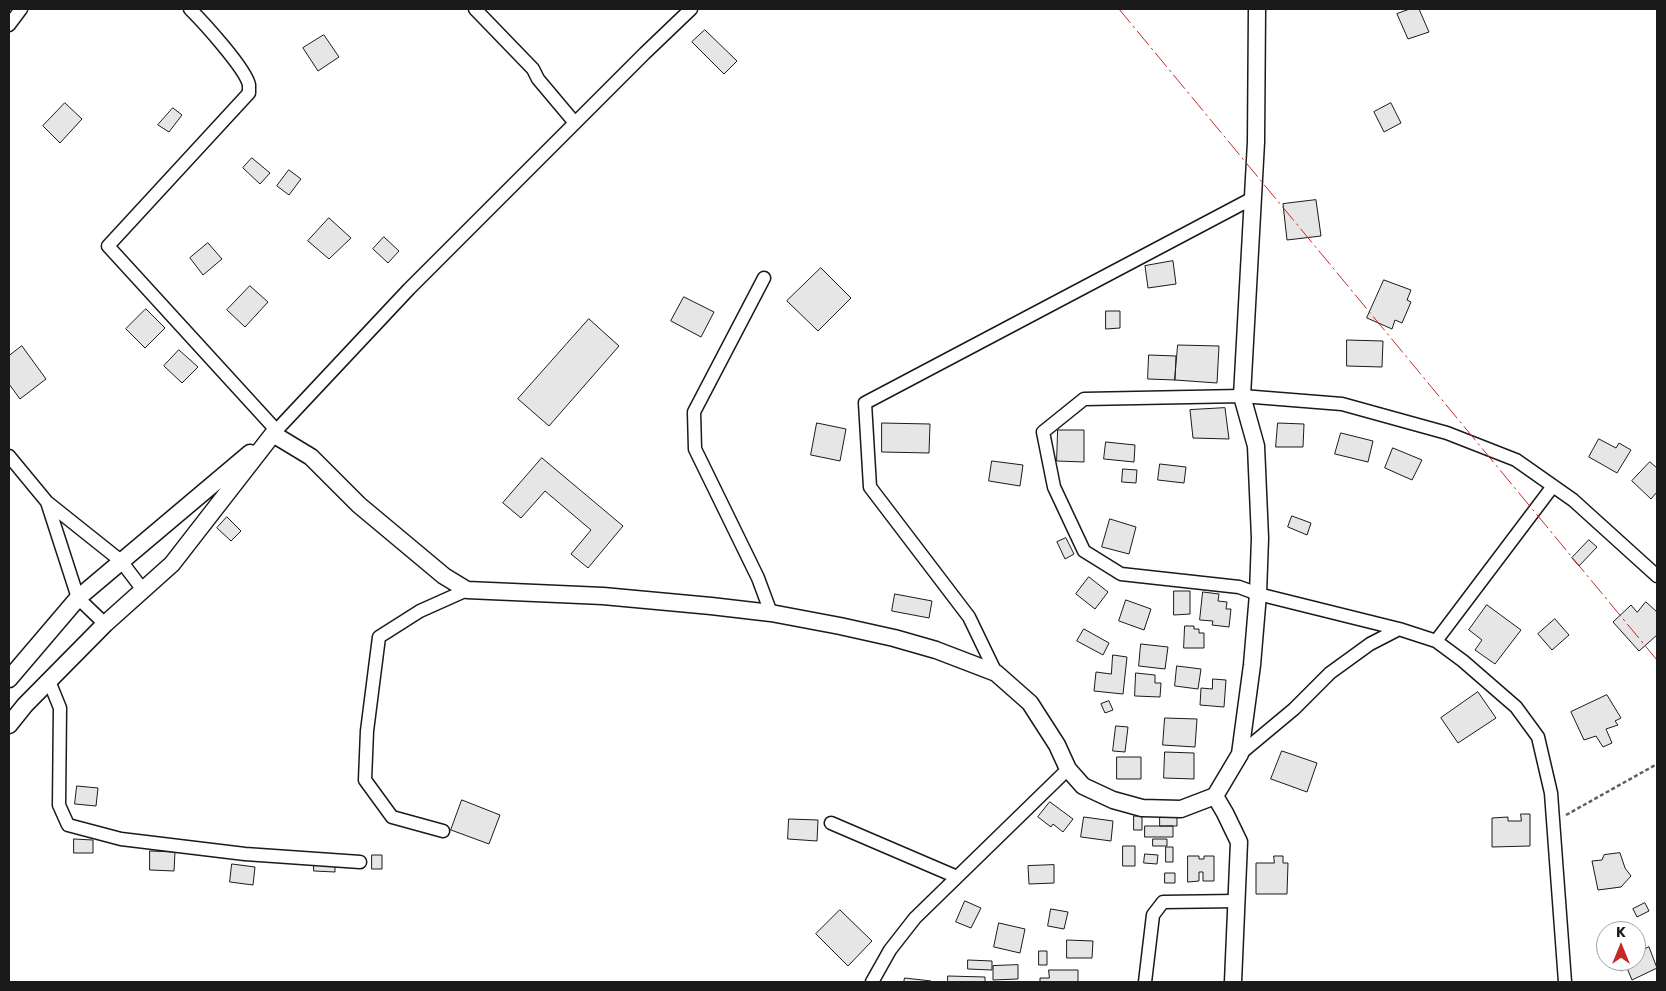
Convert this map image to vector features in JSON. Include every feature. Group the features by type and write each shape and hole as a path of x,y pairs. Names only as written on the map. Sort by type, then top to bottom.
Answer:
{"street":[{"path":"9,25 21,9"},
{"path":"190,9 204,22 242,70 249,84 249,93 108,246 275,432 310,457 359,505 444,576 467,590"},
{"path":"475,9 533,69 538,79 575,123"},
{"path":"9,724 105,624 172,564 275,432 410,289 691,9"},
{"path":"1240,754 1252,665 1258,594 1260,538 1256,446 1242,396 1256,142 1257,9"},
{"path":"996,673 969,617 870,487 865,403 1253,198"},
{"path":"764,278 694,412 695,449 758,578 771,614"},
{"path":"1565,982 1551,793 1538,737 1516,707 1489,682 1436,641 1258,594 1239,587 1121,574 1084,552 1054,487 1043,432 1084,399 1242,396 1342,404 1446,433 1516,460 1573,500 1657,576"},
{"path":"9,679 78,598 275,432"},
{"path":"9,456 47,502 121,561 143,590"},
{"path":"1436,641 1553,486"},
{"path":"47,502 78,598 105,624"},
{"path":"442,831 392,817 365,780 367,731 378,636 420,611 467,590 603,596 711,606 840,626 936,650 996,673 1030,703 1057,745 1068,769 1082,786 1113,800 1142,808 1181,809 1215,796 1240,754 1294,709 1330,673 1370,644 1399,630"},
{"path":"49,681 60,708 59,805 68,825 121,839 245,854 360,862"},
{"path":"872,982 890,950 915,918 1068,769"},
{"path":"1215,796 1239,842 1233,982"},
{"path":"831,824 957,877"},
{"path":"1145,982 1153,915 1163,902 1237,901"}],"path":[{"path":"1553,821 1657,764"}],"building":[{"path":"1410,9 1419,9 1429,32 1408,39 1397,14"},
{"path":"705,30 737,61 724,74 692,42"},
{"path":"324,35 339,57 318,71 303,48"},
{"path":"65,103 82,119 60,143 43,126"},
{"path":"1391,103 1401,123 1384,132 1374,112"},
{"path":"173,108 182,115 169,132 158,125"},
{"path":"252,158 270,173 260,184 243,168"},
{"path":"289,170 301,179 289,195 277,186"},
{"path":"1316,200 1321,236 1287,240 1283,204"},
{"path":"329,218 351,238 329,259 308,241"},
{"path":"384,237 399,251 388,263 373,249"},
{"path":"208,243 222,259 203,275 190,258"},
{"path":"1173,261 1176,284 1148,288 1145,266"},
{"path":"821,268 851,298 818,331 787,301"},
{"path":"1384,280 1411,290 1407,300 1411,302 1402,323 1395,320 1392,329 1367,318"},
{"path":"250,286 268,302 245,327 227,310"},
{"path":"684,297 714,312 701,337 671,321"},
{"path":"146,309 165,328 145,348 126,329"},
{"path":"1106,311 1120,311 1120,328 1106,329"},
{"path":"589,319 619,346 549,426 518,399"},
{"path":"1347,340 1383,341 1382,367 1347,366"},
{"path":"1178,345 1219,346 1217,383 1175,380"},
{"path":"22,346 46,379 20,399 9,384 9,356"},
{"path":"179,350 198,367 182,383 164,366"},
{"path":"1149,355 1176,356 1175,380 1148,379"},
{"path":"1225,408 1229,439 1193,438 1190,410"},
{"path":"817,423 846,429 840,461 811,455"},
{"path":"882,423 930,424 929,453 882,452"},
{"path":"1278,423 1304,424 1303,447 1276,447"},
{"path":"1058,430 1084,430 1084,462 1057,461"},
{"path":"1341,433 1373,441 1368,462 1335,454"},
{"path":"1599,439 1616,448 1619,443 1631,450 1617,473 1589,457"},
{"path":"1106,442 1135,445 1134,462 1104,459"},
{"path":"1393,448 1422,460 1412,480 1385,468"},
{"path":"542,458 623,526 588,568 571,554 591,530 545,491 521,518 503,503"},
{"path":"992,461 1023,465 1020,486 989,481"},
{"path":"1650,462 1657,468 1657,492 1651,499 1632,481"},
{"path":"1160,464 1186,467 1184,483 1158,480"},
{"path":"1123,469 1137,470 1136,483 1122,482"},
{"path":"1292,516 1311,523 1307,535 1288,527"},
{"path":"227,517 241,531 231,541 217,528"},
{"path":"1110,519 1136,527 1129,554 1102,547"},
{"path":"1066,538 1074,554 1065,559 1057,542"},
{"path":"1589,540 1597,547 1579,566 1572,558"},
{"path":"1089,577 1108,592 1095,609 1076,594"},
{"path":"1174,591 1190,591 1190,614 1174,615"},
{"path":"1203,592 1219,594 1218,601 1227,602 1226,609 1231,609 1229,627 1212,625 1213,621 1200,620"},
{"path":"895,594 932,601 929,618 892,611"},
{"path":"1126,600 1151,609 1144,630 1119,621"},
{"path":"1646,602 1657,612 1657,635 1639,651 1613,622 1631,605 1637,612"},
{"path":"1487,605 1521,630 1495,664 1475,650 1482,640 1469,630"},
{"path":"1555,619 1569,635 1552,650 1538,634"},
{"path":"1185,626 1194,626 1194,629 1199,629 1199,633 1204,633 1204,648 1184,648"},
{"path":"1084,629 1109,643 1103,655 1077,641"},
{"path":"1141,644 1168,647 1165,669 1139,666"},
{"path":"1113,655 1127,657 1123,694 1094,691 1096,672 1111,674"},
{"path":"1177,666 1201,669 1198,689 1175,686"},
{"path":"1136,673 1155,675 1155,683 1161,683 1160,697 1135,696"},
{"path":"1213,679 1226,680 1224,707 1200,705 1201,688 1212,689"},
{"path":"1478,692 1496,718 1458,743 1441,718"},
{"path":"1607,695 1621,718 1615,721 1618,725 1606,729 1612,743 1603,747 1596,736 1584,740 1571,712"},
{"path":"1109,701 1113,710 1105,713 1101,704"},
{"path":"1165,718 1197,719 1195,747 1163,745"},
{"path":"1116,726 1128,727 1125,752 1113,751"},
{"path":"1282,751 1317,763 1307,792 1271,779"},
{"path":"1165,752 1194,753 1194,779 1164,778"},
{"path":"1117,757 1141,757 1141,779 1117,779"},
{"path":"77,786 98,788 96,806 75,804"},
{"path":"462,800 500,815 489,844 451,830"},
{"path":"1050,802 1073,819 1063,832 1053,824 1051,827 1038,817"},
{"path":"1521,814 1530,814 1530,846 1492,847 1492,818 1508,817 1508,821 1521,821"},
{"path":"1160,815 1177,815 1177,826 1160,826"},
{"path":"1134,816 1142,816 1142,830 1134,830"},
{"path":"1084,817 1113,821 1111,841 1081,837"},
{"path":"789,819 818,820 817,841 788,839"},
{"path":"1145,826 1173,826 1173,837 1145,837"},
{"path":"74,839 93,840 93,853 74,853"},
{"path":"1153,839 1167,839 1167,846 1153,846"},
{"path":"1123,846 1135,846 1135,866 1123,866"},
{"path":"1166,847 1173,847 1173,862 1166,862"},
{"path":"150,851 175,852 174,871 150,870"},
{"path":"1620,853 1625,868 1631,876 1621,887 1598,890 1592,861 1602,860 1604,855"},
{"path":"1145,854 1158,855 1157,864 1144,863"},
{"path":"372,855 382,855 382,869 372,869"},
{"path":"1188,856 1199,856 1199,859 1204,859 1204,856 1214,856 1214,881 1203,881 1203,872 1199,872 1199,881 1188,882"},
{"path":"1274,856 1283,856 1283,863 1288,863 1287,894 1256,894 1256,863 1274,863"},
{"path":"232,864 255,867 253,885 230,882"},
{"path":"314,864 335,865 335,872 314,871"},
{"path":"1054,865 1054,883 1029,884 1028,866"},
{"path":"1165,873 1175,873 1175,883 1165,883"},
{"path":"965,901 981,908 971,928 956,922"},
{"path":"1645,903 1649,911 1637,917 1633,909"},
{"path":"1051,909 1068,912 1064,929 1048,926"},
{"path":"840,910 872,941 848,966 816,934"},
{"path":"999,923 1025,929 1020,953 994,947"},
{"path":"1067,940 1093,941 1092,958 1067,958"},
{"path":"1649,947 1657,968 1632,980 1628,971 1646,971 1646,948"},
{"path":"1039,951 1047,951 1047,965 1039,965"},
{"path":"968,960 992,961 992,970 968,969"},
{"path":"1018,965 1018,979 993,980 993,966"},
{"path":"1049,970 1078,970 1078,982 1040,982 1040,978 1049,978"},
{"path":"948,976 985,977 985,982 948,982"},
{"path":"905,978 931,981 904,982"}],"power":[{"path":"1119,9 1657,660"}]}
